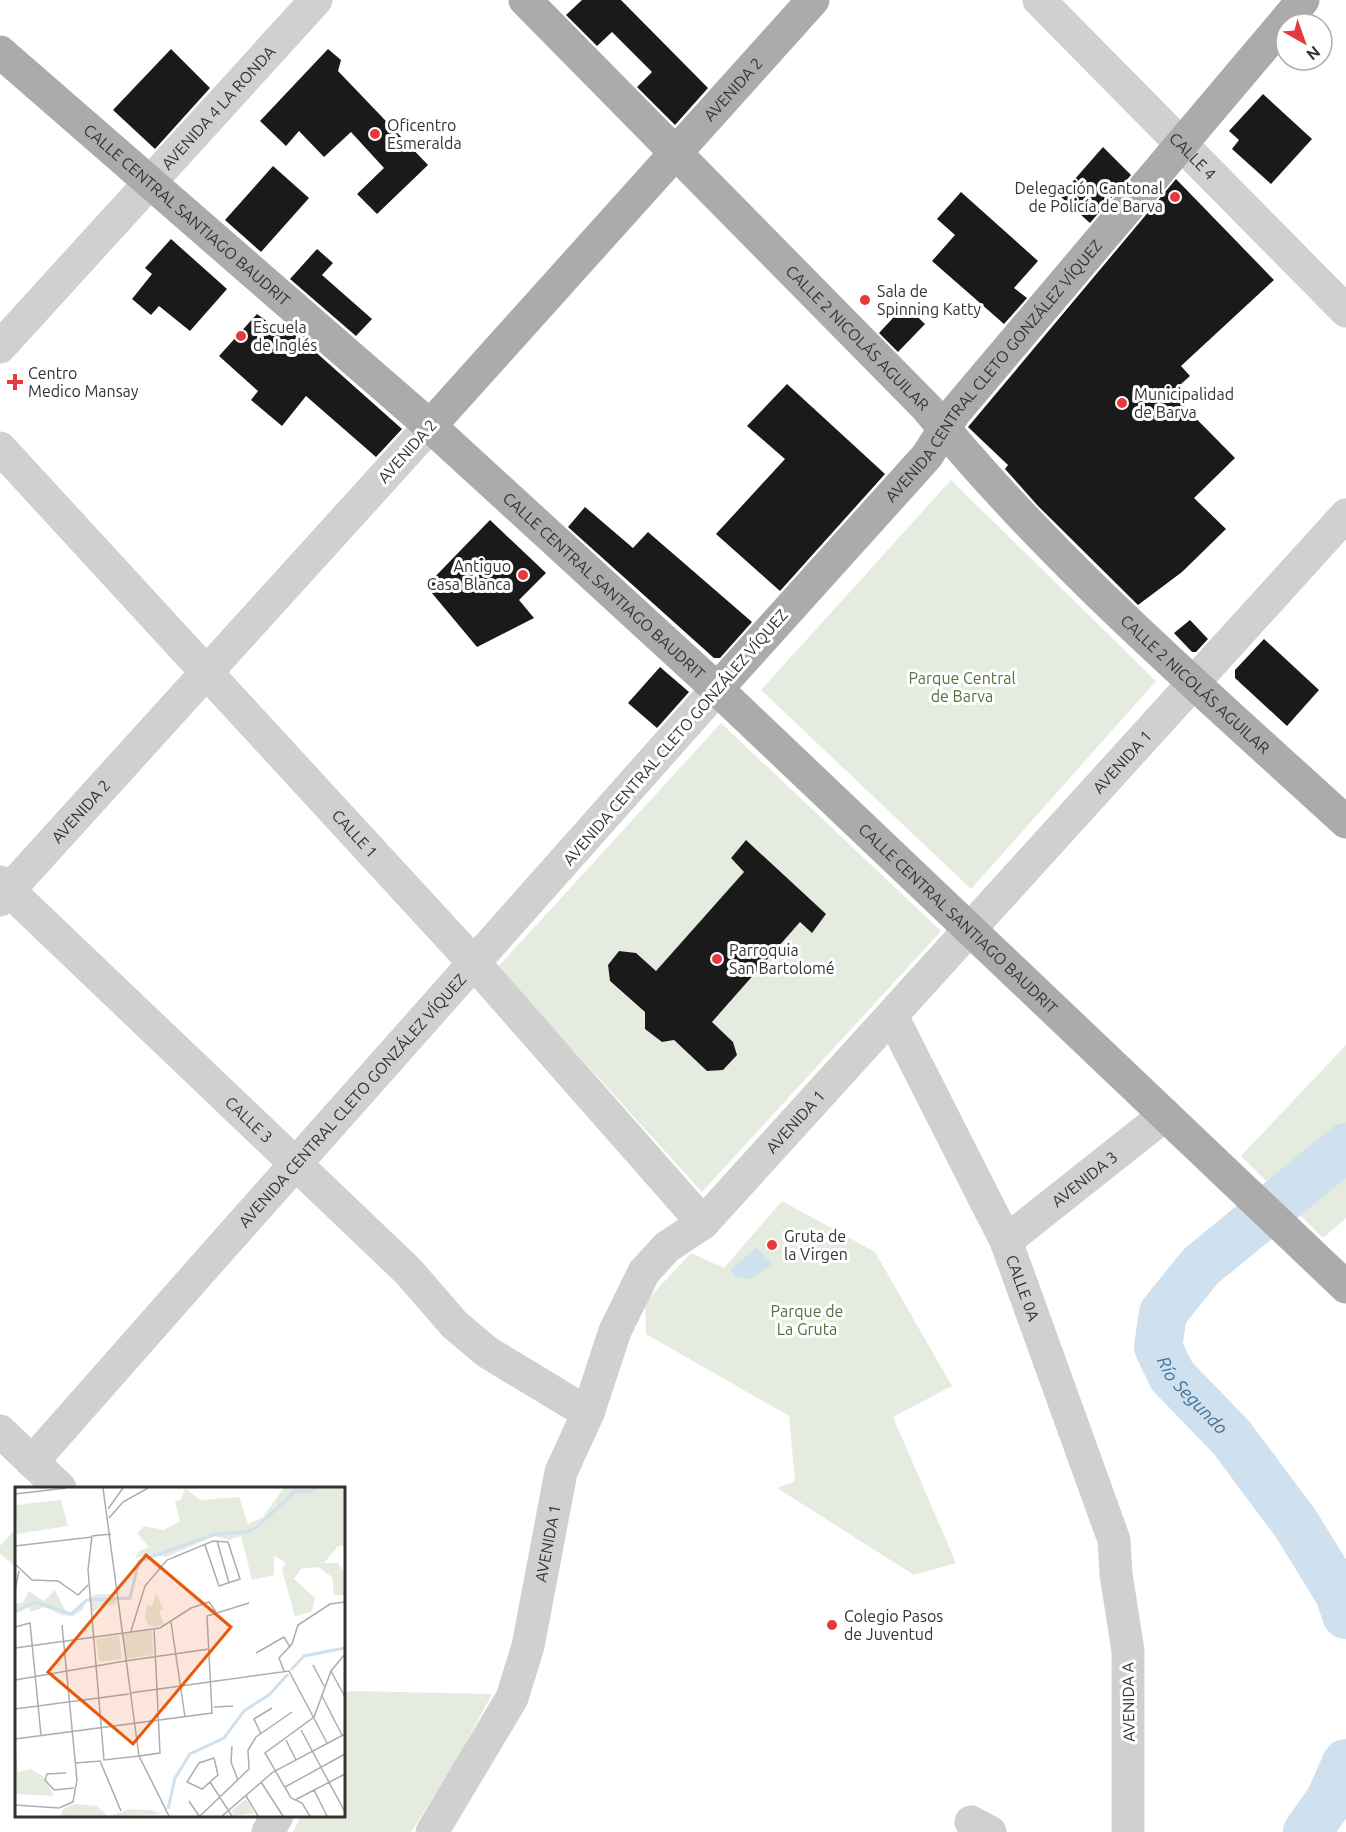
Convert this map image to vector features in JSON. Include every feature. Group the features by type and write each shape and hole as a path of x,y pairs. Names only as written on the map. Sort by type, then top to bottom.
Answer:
{"main road":[{"name":"CALLE 2 NICOLÁS AGUILAR","path":"525,0 927,408 968,458 1174,668 1346,822"},
{"name":"AVENIDA 2","path":"430,426 813,0"},
{"name":"AVENIDA CENTRAL CLETO GONZÁLEZ VÍQUEZ","path":"717,689 927,456 955,412 1303,0"},
{"name":"CALLE CENTRAL SANTIAGO BAUDRIT","path":"0,52 430,426 717,689 1346,1287"}],"street":[{"name":"AVENIDA 4 LA RONDA","path":"0,347 316,0"},
{"name":"CALLE 4","path":"1039,0 1346,311"},
{"name":"AVENIDA 2","path":"3,891 430,426"},
{"name":"CALLE 1","path":"0,448 475,964 703,1223"},
{"name":"AVENIDA 1","path":"432,1832 512,1698 528,1646 561,1472 588,1413 615,1331 644,1272 668,1247 703,1223 1346,515"},
{"name":"AVENIDA CENTRAL CLETO GONZÁLEZ VÍQUEZ","path":"32,1462 295,1162 475,964 717,689"},
{"name":"CALLE 3","path":"3,891 295,1162 408,1271 454,1324 487,1352 588,1413"},
{"name":"CALLE 0A","path":"892,1016 1006,1241 1114,1540 1116,1574"},
{"name":"AVENIDA 3","path":"1006,1241 1165,1115"},
{"path":"0,1431 59,1487"},
{"name":"AVENIDA A","path":"1116,1574 1128,1651 1128,1832"},
{"path":"268,1832 276,1817"}],"green space":[{"name":"Parque Central de Barva","path":"951,480 1156,681 971,889 761,690"},
{"path":"721,723 941,931 702,1192 498,967","holes":["746,840 826,914 812,932 800,922 712,1022 733,1042 737,1055 707,1071 673,1040 662,1042 645,1029 645,1012 610,982 608,965 619,951 636,954 656,971 744,872 731,858"]},
{"path":"1346,1045 1346,1218 1323,1238 1241,1156"},
{"name":"Parque de La Gruta","path":"782,1201 875,1252 952,1386 893,1417 956,1563 914,1575 777,1488 795,1481 789,1416 646,1334 645,1302 691,1253 724,1268"},
{"path":"15,1529 15,1567 0,1553 0,1546"},
{"path":"349,1691 492,1694 458,1758 411,1832 293,1832 300,1817 345,1817 345,1694"}],"water":[{"path":"757,1247 772,1264 751,1279 735,1277 730,1270"}],"building":[{"path":"582,0 621,0 708,88 675,125 637,87 652,72 612,32 597,46 566,15"},
{"path":"171,49 210,88 155,149 113,110"},
{"name":"Oficentro Esmeralda","path":"328,49 341,60 338,71 428,165 377,214 357,194 384,168 351,132 324,157 299,131 286,146 260,121"},
{"path":"1263,94 1312,139 1271,184 1232,149 1239,140 1229,131"},
{"path":"1103,147 1131,175 1090,223 1060,196"},
{"path":"273,166 309,198 261,252 225,220"},
{"name":"Municipalidad de Barva","path":"1176,179 1274,280 1181,366 1190,376 1171,393 1235,458 1194,498 1226,529 1182,572 1138,605 1038,506 1005,469 1008,465 968,427"},
{"path":"961,192 1038,261 1014,288 1027,298 1004,324 932,261 955,235 937,219"},
{"path":"171,239 227,289 190,331 159,306 151,315 132,299 152,274 145,268"},
{"path":"317,249 333,263 322,275 372,319 356,336 290,279"},
{"path":"905,305 925,324 898,352 879,333"},
{"path":"257,314 287,336 292,331 402,429 376,457 306,396 282,426 251,400 258,391 219,356"},
{"path":"787,384 885,474 780,591 716,534 785,459 747,426"},
{"path":"585,507 633,548 648,532 752,622 720,658 714,658 568,527"},
{"path":"490,520 546,573 519,600 534,618 477,647 426,586"},
{"path":"1190,620 1208,639 1196,652 1192,652 1174,633"},
{"path":"1264,639 1319,690 1287,726 1235,678 1235,670"},
{"path":"660,667 689,692 657,728 628,703"},
{"name":"Parroquia San Bartolomé","path":"746,840 826,914 812,933 800,922 712,1022 733,1042 737,1055 723,1070 707,1071 674,1040 662,1042 645,1029 645,1012 610,981 608,965 619,951 636,953 656,971 744,872 731,858"}],"waterway":[{"name":"Río Segundo","path":"1346,1147 1201,1266 1163,1313 1158,1347 1172,1376 1231,1437 1296,1524 1339,1594 1346,1615"},
{"name":"Río Segundo","path":"1307,1832 1329,1801 1346,1763"}],"place":[{"name":"Oficentro Esmeralda","path":"375,134"},
{"name":"Delegación Cantonal de Policía de Barva","path":"1175,197"},
{"name":"Sala de Spinning Katty","path":"865,300"},
{"name":"Escuela de Inglés","path":"241,336"},
{"name":"Centro Medico Mansay","path":"15,382"},
{"name":"Municipalidad de Barva","path":"1122,403"},
{"name":"Antiguo Casa Blanca","path":"523,575"},
{"name":"Parroquia San Bartolomé","path":"717,959"},
{"name":"Gruta de la Virgen","path":"772,1245"},
{"name":"Colegio Pasos de Juventud","path":"832,1625"}]}
